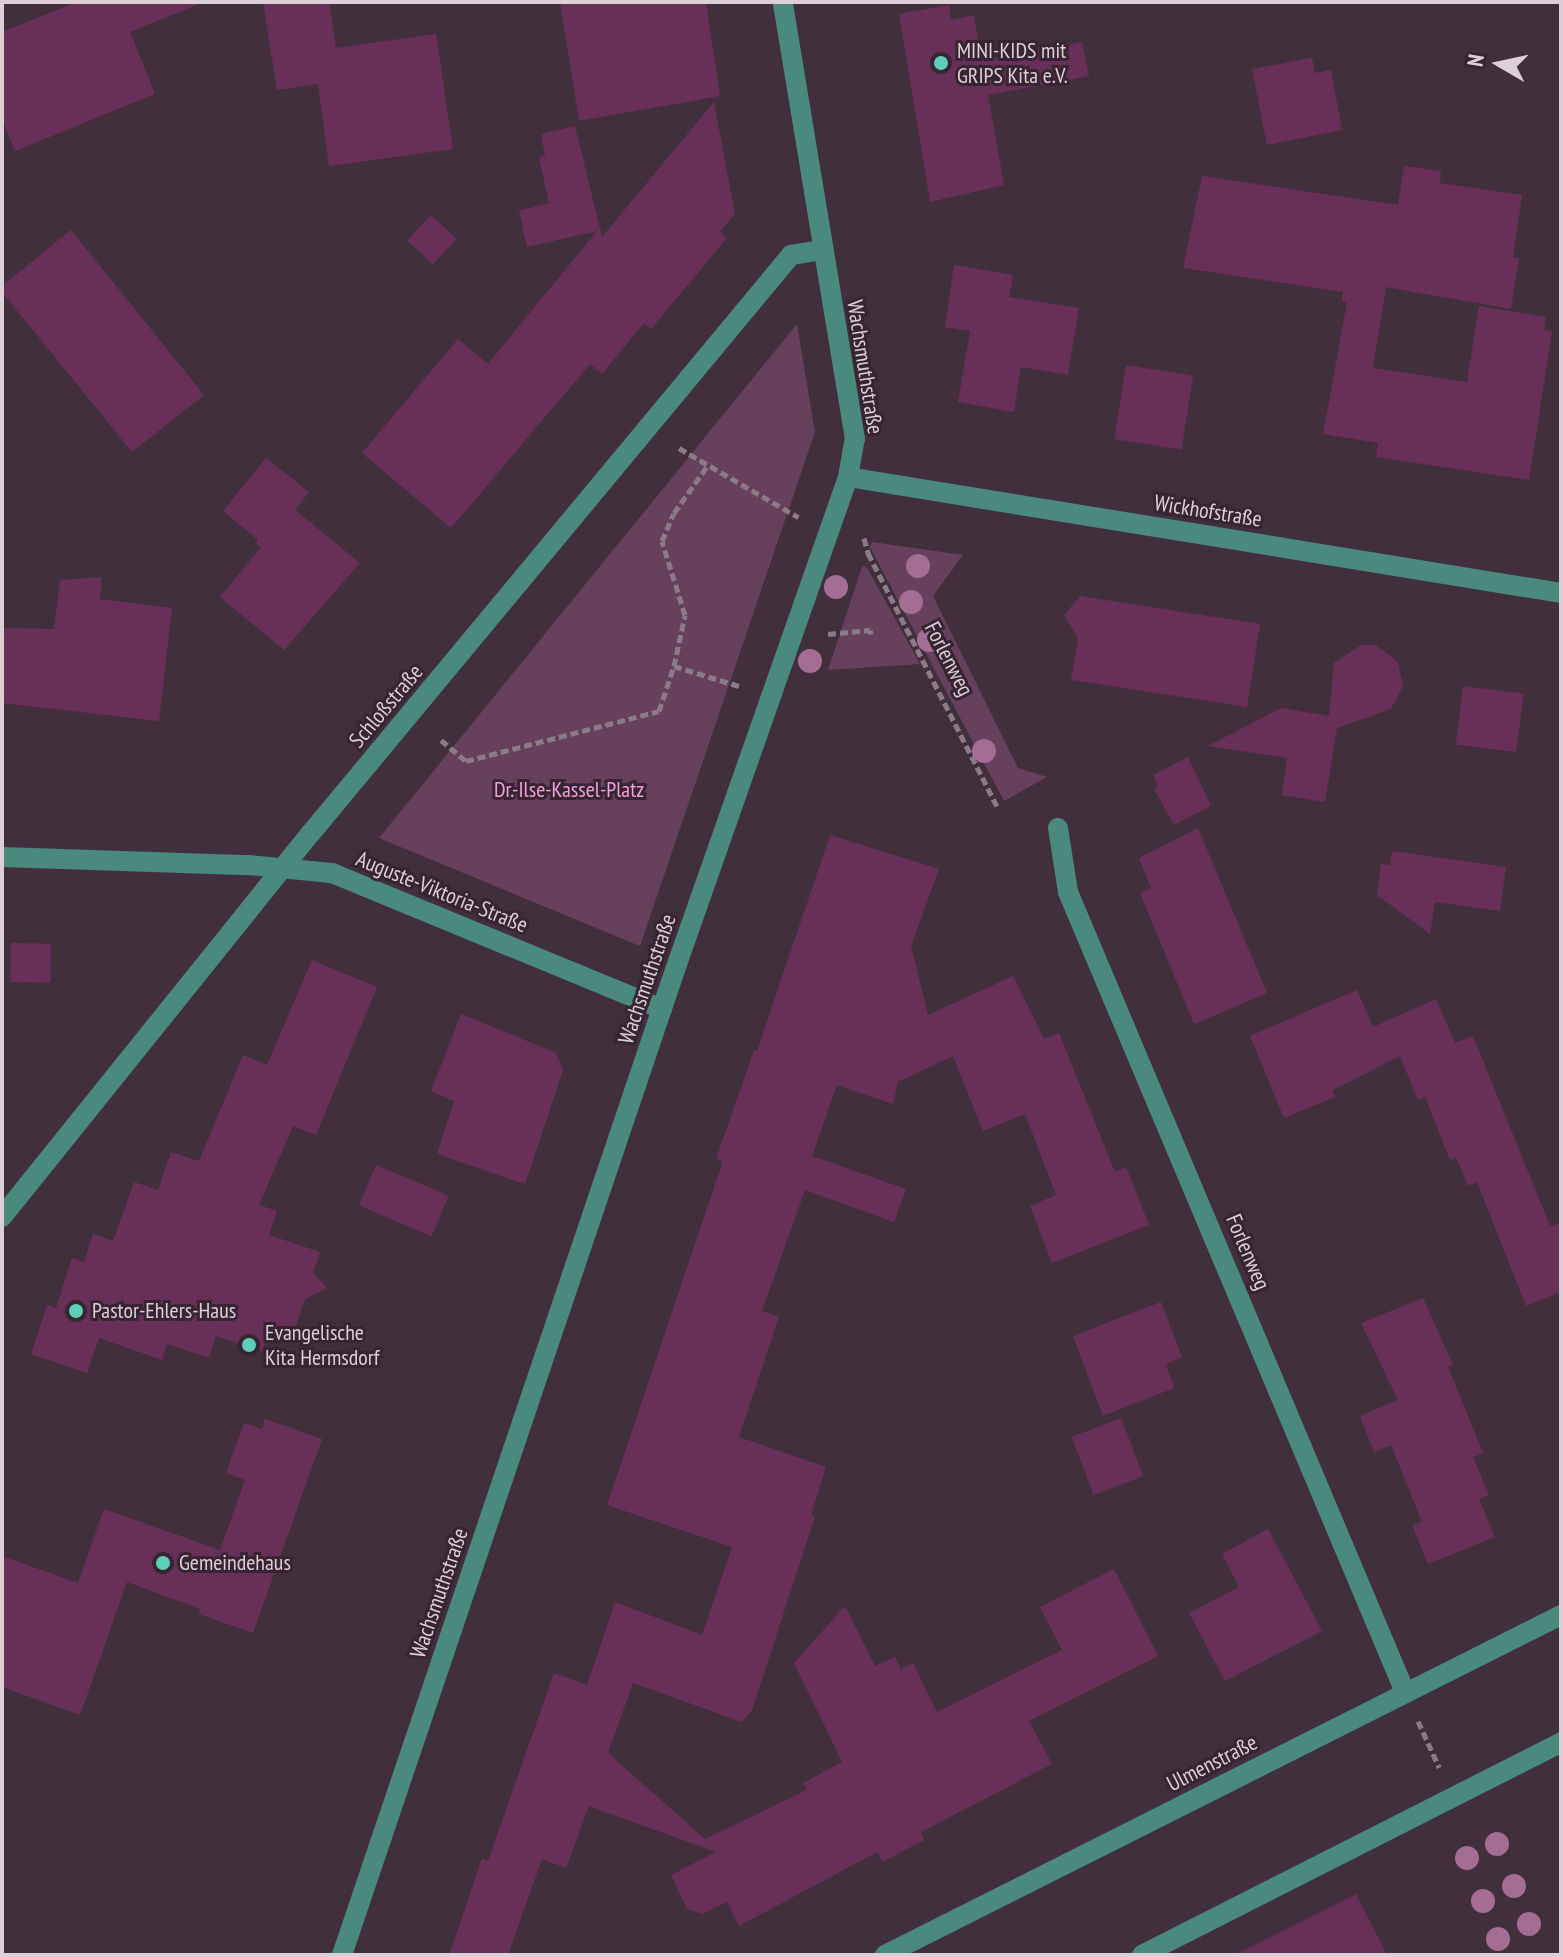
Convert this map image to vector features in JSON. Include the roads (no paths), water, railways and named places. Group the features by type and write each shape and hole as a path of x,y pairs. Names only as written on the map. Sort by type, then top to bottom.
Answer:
{"street":[{"name":"Wachsmuthstraße","path":"342,1955 662,1009 848,477 855,439 783,2"},
{"name":"Schloßstraße","path":"2,1217 283,869 791,255 823,250"},
{"name":"Wickhofstraße","path":"848,477 1561,593"},
{"name":"Forlenweg","path":"1058,828 1068,892 1405,1692"},
{"name":"Auguste-Viktoria-Straße","path":"2,857 332,873 662,1009"},
{"name":"Ulmenstraße","path":"885,1955 1561,1615"},
{"path":"1142,1955 1561,1742"}],"place":[{"name":"MINI-KIDS mit GRIPS Kita e.V.","path":"941,63"},
{"name":"Pastor-Ehlers-Haus","path":"76,1311"},
{"name":"Evangelische Kita Hermsdorf","path":"249,1345"},
{"name":"Gemeindehaus","path":"163,1563"}],"park label":[{"name":"Dr.-Ilse-Kassel-Platz","path":"569,790"}]}
